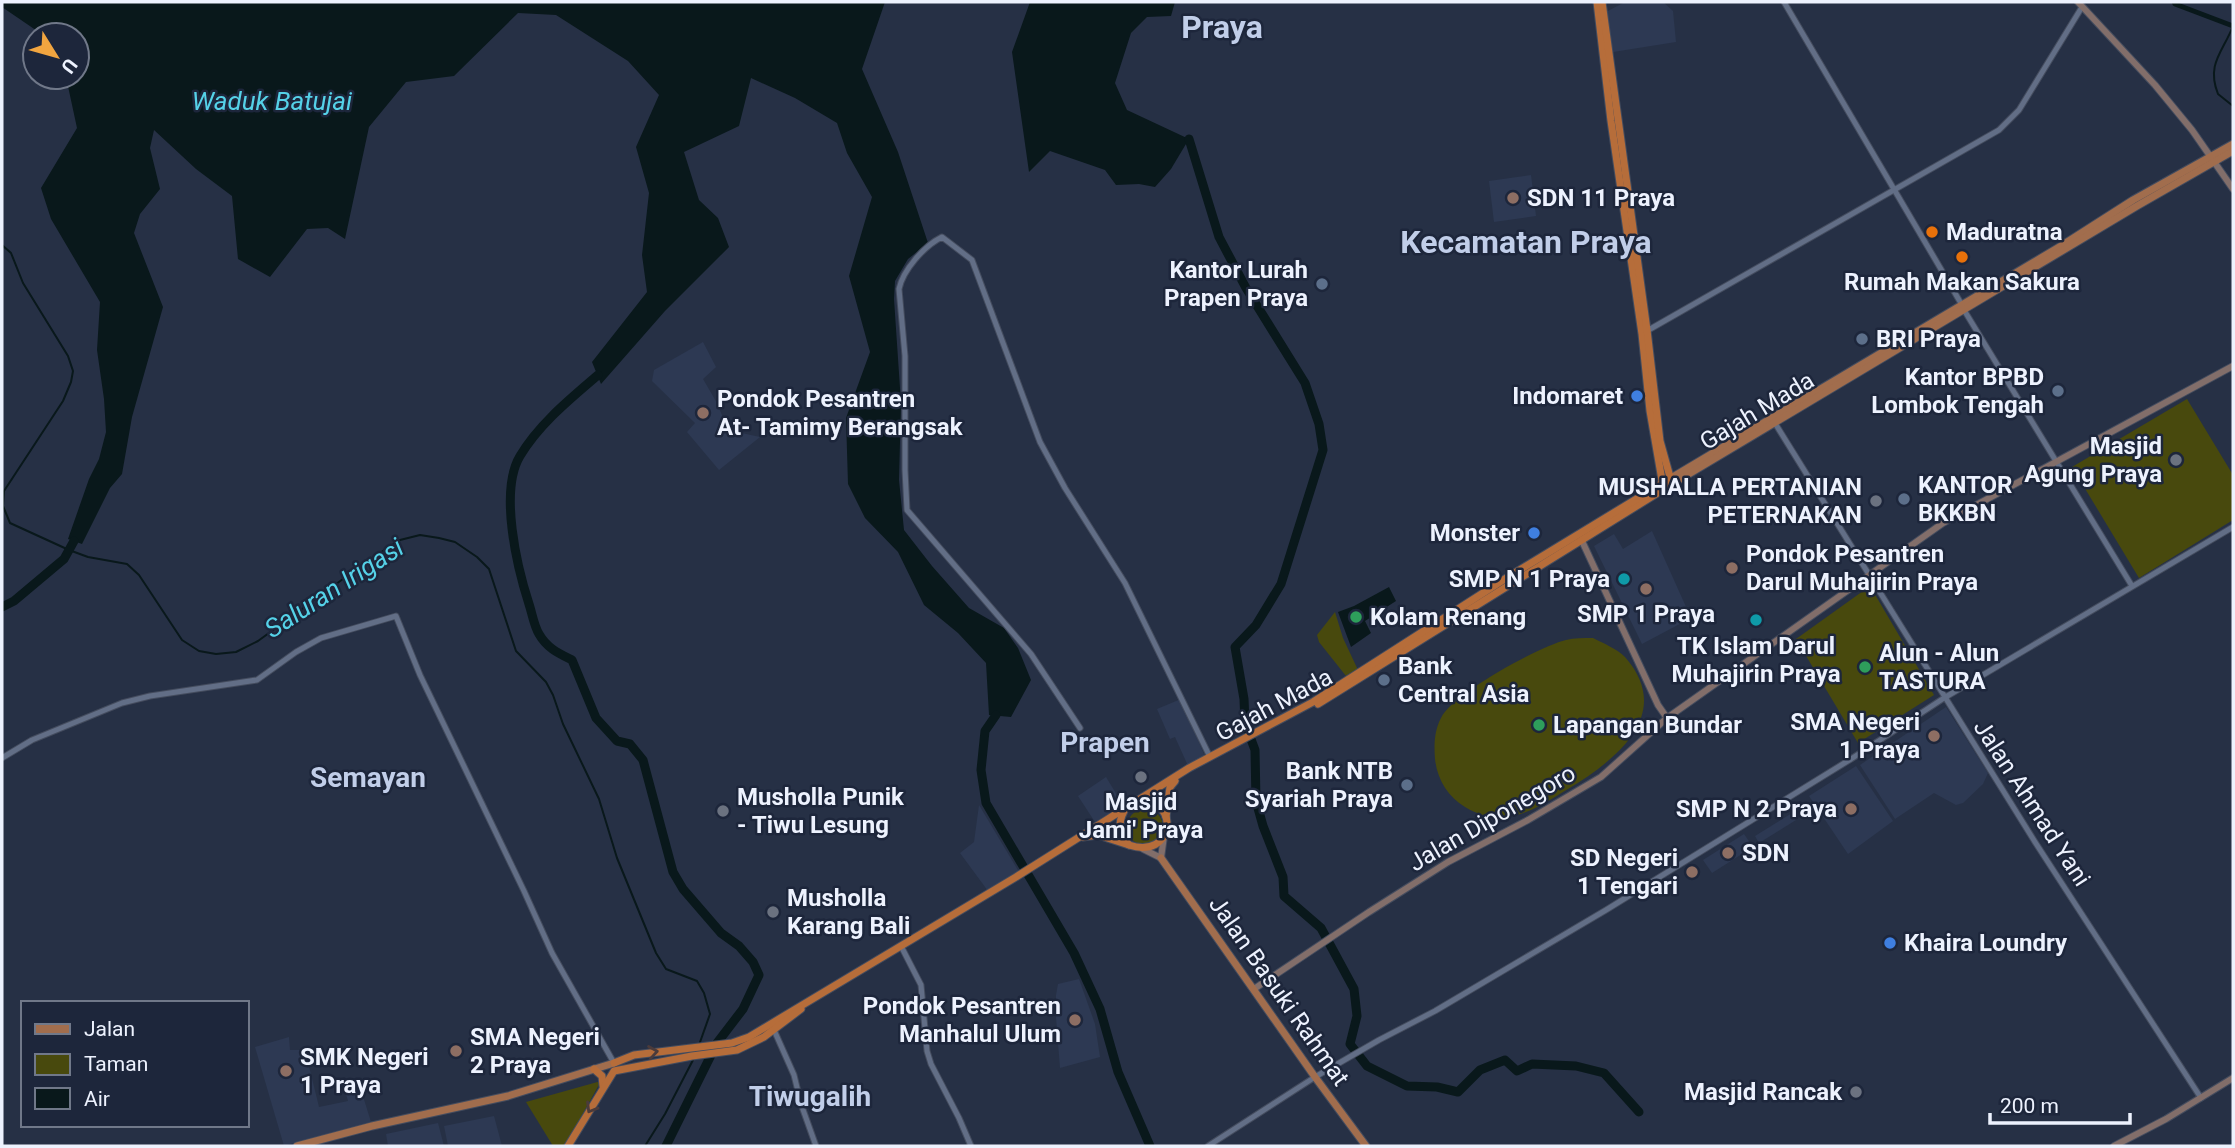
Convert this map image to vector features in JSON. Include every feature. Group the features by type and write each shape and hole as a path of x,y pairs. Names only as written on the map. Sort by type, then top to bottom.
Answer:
{"highway":[{"path":"1597,2 1611,121 1645,332 1650,411 1663,486"},
{"path":"1602,2 1660,441 1672,481"},
{"name":"Gajah Mada","path":"1259,734 1508,578 1672,481"},
{"name":"Gajah Mada","path":"1259,734 1346,688 1582,541 1663,486"},
{"path":"614,1063 634,1055 693,1046 745,1047 831,990 1017,878 1126,808 1210,757 1259,734"},
{"name":"Gajah Mada","path":"1166,817 1171,785 1177,779 1246,740"},
{"path":"1032,868 1088,835 1097,835 1143,849 1155,845 1167,830 1166,817 1154,803 1136,802"},
{"path":"1126,808 1120,825 1121,833 1129,845"},
{"path":"568,1146 616,1070 732,1047 902,947"},
{"path":"594,1069 602,1076 603,1087"}],"main road":[{"path":"2080,4 2155,85 2192,130 2233,189"},
{"name":"Gajah Mada","path":"1672,481 2043,260 2133,200 2231,148"},
{"name":"Jalan Diponegoro","path":"1254,989 1448,862 1528,820 1601,777 1667,718 1868,574 1958,514 2233,366"},
{"path":"1582,541 1658,705 1667,718"},
{"path":"1143,849 1161,858 1164,836"},
{"name":"Jalan Basuki Rahmat","path":"1161,858 1366,1146"},
{"path":"298,1146 372,1126 508,1096 614,1063"},
{"path":"2114,1146 2166,1119 2233,1078"}],"street":[{"path":"1784,2 1963,308 2132,586"},
{"path":"1645,332 2007,124 2019,110 2080,4"},
{"path":"1080,728 1031,654 907,510 905,356 898,292 908,270 930,244 942,237 972,260 1040,442 1065,488 1125,583 1210,757"},
{"name":"Jalan Ahmad Yani","path":"1773,420 1944,698 2201,1098"},
{"path":"1208,1146 1346,1058 1489,980 1851,759 1944,698 2233,527"},
{"path":"2,758 32,740 122,702 257,680 315,641 396,616 424,685 548,946 614,1063"},
{"path":"902,947 921,986 929,1058 971,1146"},
{"path":"774,1030 794,1075 816,1146"}],"shaded area":[{"path":"1625,2 1663,2 1673,11 1676,42 1613,52 1606,12"},
{"name":"SDN 11 Praya","path":"1531,175 1536,216 1494,222 1489,181"},
{"name":"Pondok Pesantren At- Tamimy Berangsak","path":"703,342 716,367 703,379 728,430 760,437 719,470 687,432 695,423 652,381 654,370"},
{"name":"SMP 1 Praya","path":"1652,531 1691,618 1642,644 1594,546 1614,534 1623,549"},
{"path":"1181,699 1206,759 1189,768 1175,737 1170,739 1157,709"},
{"name":"SMA Negeri 1 Praya","path":"1946,707 1988,773 1983,784 1963,803 1956,805 1934,793 1895,819 1860,765"},
{"name":"SMP N 2 Praya","path":"1856,766 1893,821 1848,854 1809,796"},
{"path":"1106,777 1123,805 1095,822 1078,796"},
{"path":"979,805 1019,872 988,891 960,853 974,842"},
{"path":"1792,813 1796,820 1759,843 1755,836"},
{"name":"SDN","path":"1744,834 1753,847 1712,873 1703,860"},
{"name":"Pondok Pesantren Manhalul Ulum","path":"1079,979 1095,1024 1100,1057 1060,1068 1056,1017 1058,984"},
{"name":"SMK Negeri 1 Praya","path":"289,1037 290,1050 305,1050 319,1107 348,1101 346,1094 362,1093 371,1122 284,1146 255,1047"},
{"path":"494,1116 502,1146 448,1146 444,1126"},
{"path":"438,1123 444,1146 388,1146 386,1134"}],"green space":[{"path":"2187,399 2233,475 2233,520 2139,578 2072,467"},
{"name":"Alun - Alun TASTURA","path":"1870,586 1934,695 1858,743 1796,639"},
{"path":"1335,612 1343,638 1358,670 1346,676 1319,642 1317,635"},
{"name":"Lapangan Bundar","path":"1593,638 1625,657 1639,678 1644,698 1642,716 1633,734 1620,750 1586,777 1546,802 1522,813 1506,817 1490,816 1475,812 1453,798 1438,774 1435,759 1437,728 1448,708 1479,684 1537,651 1566,640"},
{"path":"1145,809 1158,814 1163,827 1158,840 1145,845 1132,840 1127,827 1132,814"},
{"path":"601,1081 565,1146 553,1146 526,1102"}],"water":[{"name":"Waduk Batujai","path":"2,2 885,2 862,69 898,152 928,243 908,259 895,281 901,403 899,480 904,530 969,608 1004,628 1018,648 1031,680 1011,717 989,715 986,663 958,633 924,605 898,552 865,518 848,484 846,418 870,352 849,276 872,197 847,153 837,123 795,98 751,78 739,126 684,152 699,200 718,218 729,247 665,311 601,384 592,362 647,292 642,255 649,193 636,147 659,95 628,61 556,15 518,13 454,76 406,82 369,127 345,239 328,228 307,229 270,277 238,259 232,196 196,169 154,130 150,148 160,189 140,214 134,233 163,307 132,417 122,474 110,488 82,544 68,539 99,459 106,432 97,350 100,302 51,219 41,188 77,128 69,91 91,91 91,21 22,21 2,7"},
{"path":"1030,2 1175,2 1171,16 1147,17 1131,33 1115,83 1127,110 1189,139 1171,169 1155,187 1139,184 1116,185 1105,170 1050,151 1029,172 1012,52"},
{"name":"Kolam Renang","path":"1389,587 1396,601 1365,621 1371,633 1351,647 1338,612"}],"waterway":[{"path":"2174,2 2233,26"},
{"path":"2233,26 2217,58 2214,74 2218,94 2233,106"},
{"path":"1189,139 1219,237 1246,288 1305,383 1319,424 1323,450 1281,584 1256,625 1235,647 1244,699 1245,723 1255,750 1256,801 1263,826 1283,877 1284,896 1321,928 1354,989 1357,1016 1350,1044 1367,1066 1407,1086 1437,1087 1458,1092 1480,1070 1505,1060 1517,1071 1532,1064 1576,1066 1604,1073 1639,1112"},
{"name":"Saluran Irigasi","path":"2,245 11,253 23,283 68,356 73,371 63,401 4,491 3,506 10,523 88,557 127,564 139,575 182,640 199,651 216,654 236,652 258,641 400,540 420,535 439,538 455,542 477,557 489,569 516,651 546,682 553,695 563,724 599,799 617,858 656,953 666,969 697,981 704,993 710,1014 699,1045"},
{"path":"598,375 536,433 520,456 514,471 510,508 515,550 524,588 539,634 549,647 572,660 596,718 617,741 630,744 643,760 673,872 683,889 721,933 739,946 753,962 759,975 743,1009 717,1043 666,1146"},
{"path":"2,607 14,601 64,559 74,541"},
{"path":"996,715 985,731 981,770 986,803 1074,953 1100,1009 1118,1072 1150,1146"},
{"name":"Saluran Irigasi","path":"645,1146 693,1060"}],"place":[{"name":"SDN 11 Praya","path":"1513,198"},
{"name":"Maduratna","path":"1932,232"},
{"name":"Rumah Makan Sakura","path":"1962,257"},
{"name":"Kantor Lurah Prapen Praya","path":"1322,284"},
{"name":"BRI Praya","path":"1862,339"},
{"name":"Kantor BPBD Lombok Tengah","path":"2058,391"},
{"name":"Indomaret","path":"1637,396"},
{"name":"Pondok Pesantren At- Tamimy Berangsak","path":"703,413"},
{"name":"Masjid Agung Praya","path":"2176,460"},
{"name":"KANTOR BKKBN","path":"1904,499"},
{"name":"MUSHALLA PERTANIAN PETERNAKAN","path":"1876,501"},
{"name":"Monster","path":"1534,533"},
{"name":"Pondok Pesantren Darul Muhajirin Praya","path":"1732,568"},
{"name":"SMP N 1 Praya","path":"1624,579"},
{"name":"SMP 1 Praya","path":"1646,589"},
{"name":"Kolam Renang","path":"1356,617"},
{"name":"TK Islam Darul Muhajirin Praya","path":"1756,620"},
{"name":"Alun - Alun TASTURA","path":"1865,667"},
{"name":"Bank Central Asia","path":"1384,680"},
{"name":"Lapangan Bundar","path":"1539,725"},
{"name":"SMA Negeri 1 Praya","path":"1934,736"},
{"name":"Masjid Jami' Praya","path":"1141,777"},
{"name":"Bank NTB Syariah Praya","path":"1407,785"},
{"name":"SMP N 2 Praya","path":"1851,809"},
{"name":"Musholla Punik - Tiwu Lesung","path":"723,811"},
{"name":"SDN","path":"1728,853"},
{"name":"SD Negeri 1 Tengari","path":"1692,872"},
{"name":"Musholla Karang Bali","path":"773,912"},
{"name":"Khaira Loundry","path":"1890,943"},
{"name":"Pondok Pesantren Manhalul Ulum","path":"1075,1020"},
{"name":"SMA Negeri 2 Praya","path":"456,1051"},
{"name":"SMK Negeri 1 Praya","path":"286,1071"},
{"name":"Masjid Rancak","path":"1856,1092"}],"district":[{"name":"Praya","path":"1222,27"},
{"name":"Kecamatan Praya","path":"1526,242"},
{"name":"Prapen","path":"1105,742"},
{"name":"Semayan","path":"368,777"},
{"name":"Tiwugalih","path":"810,1096"}]}
